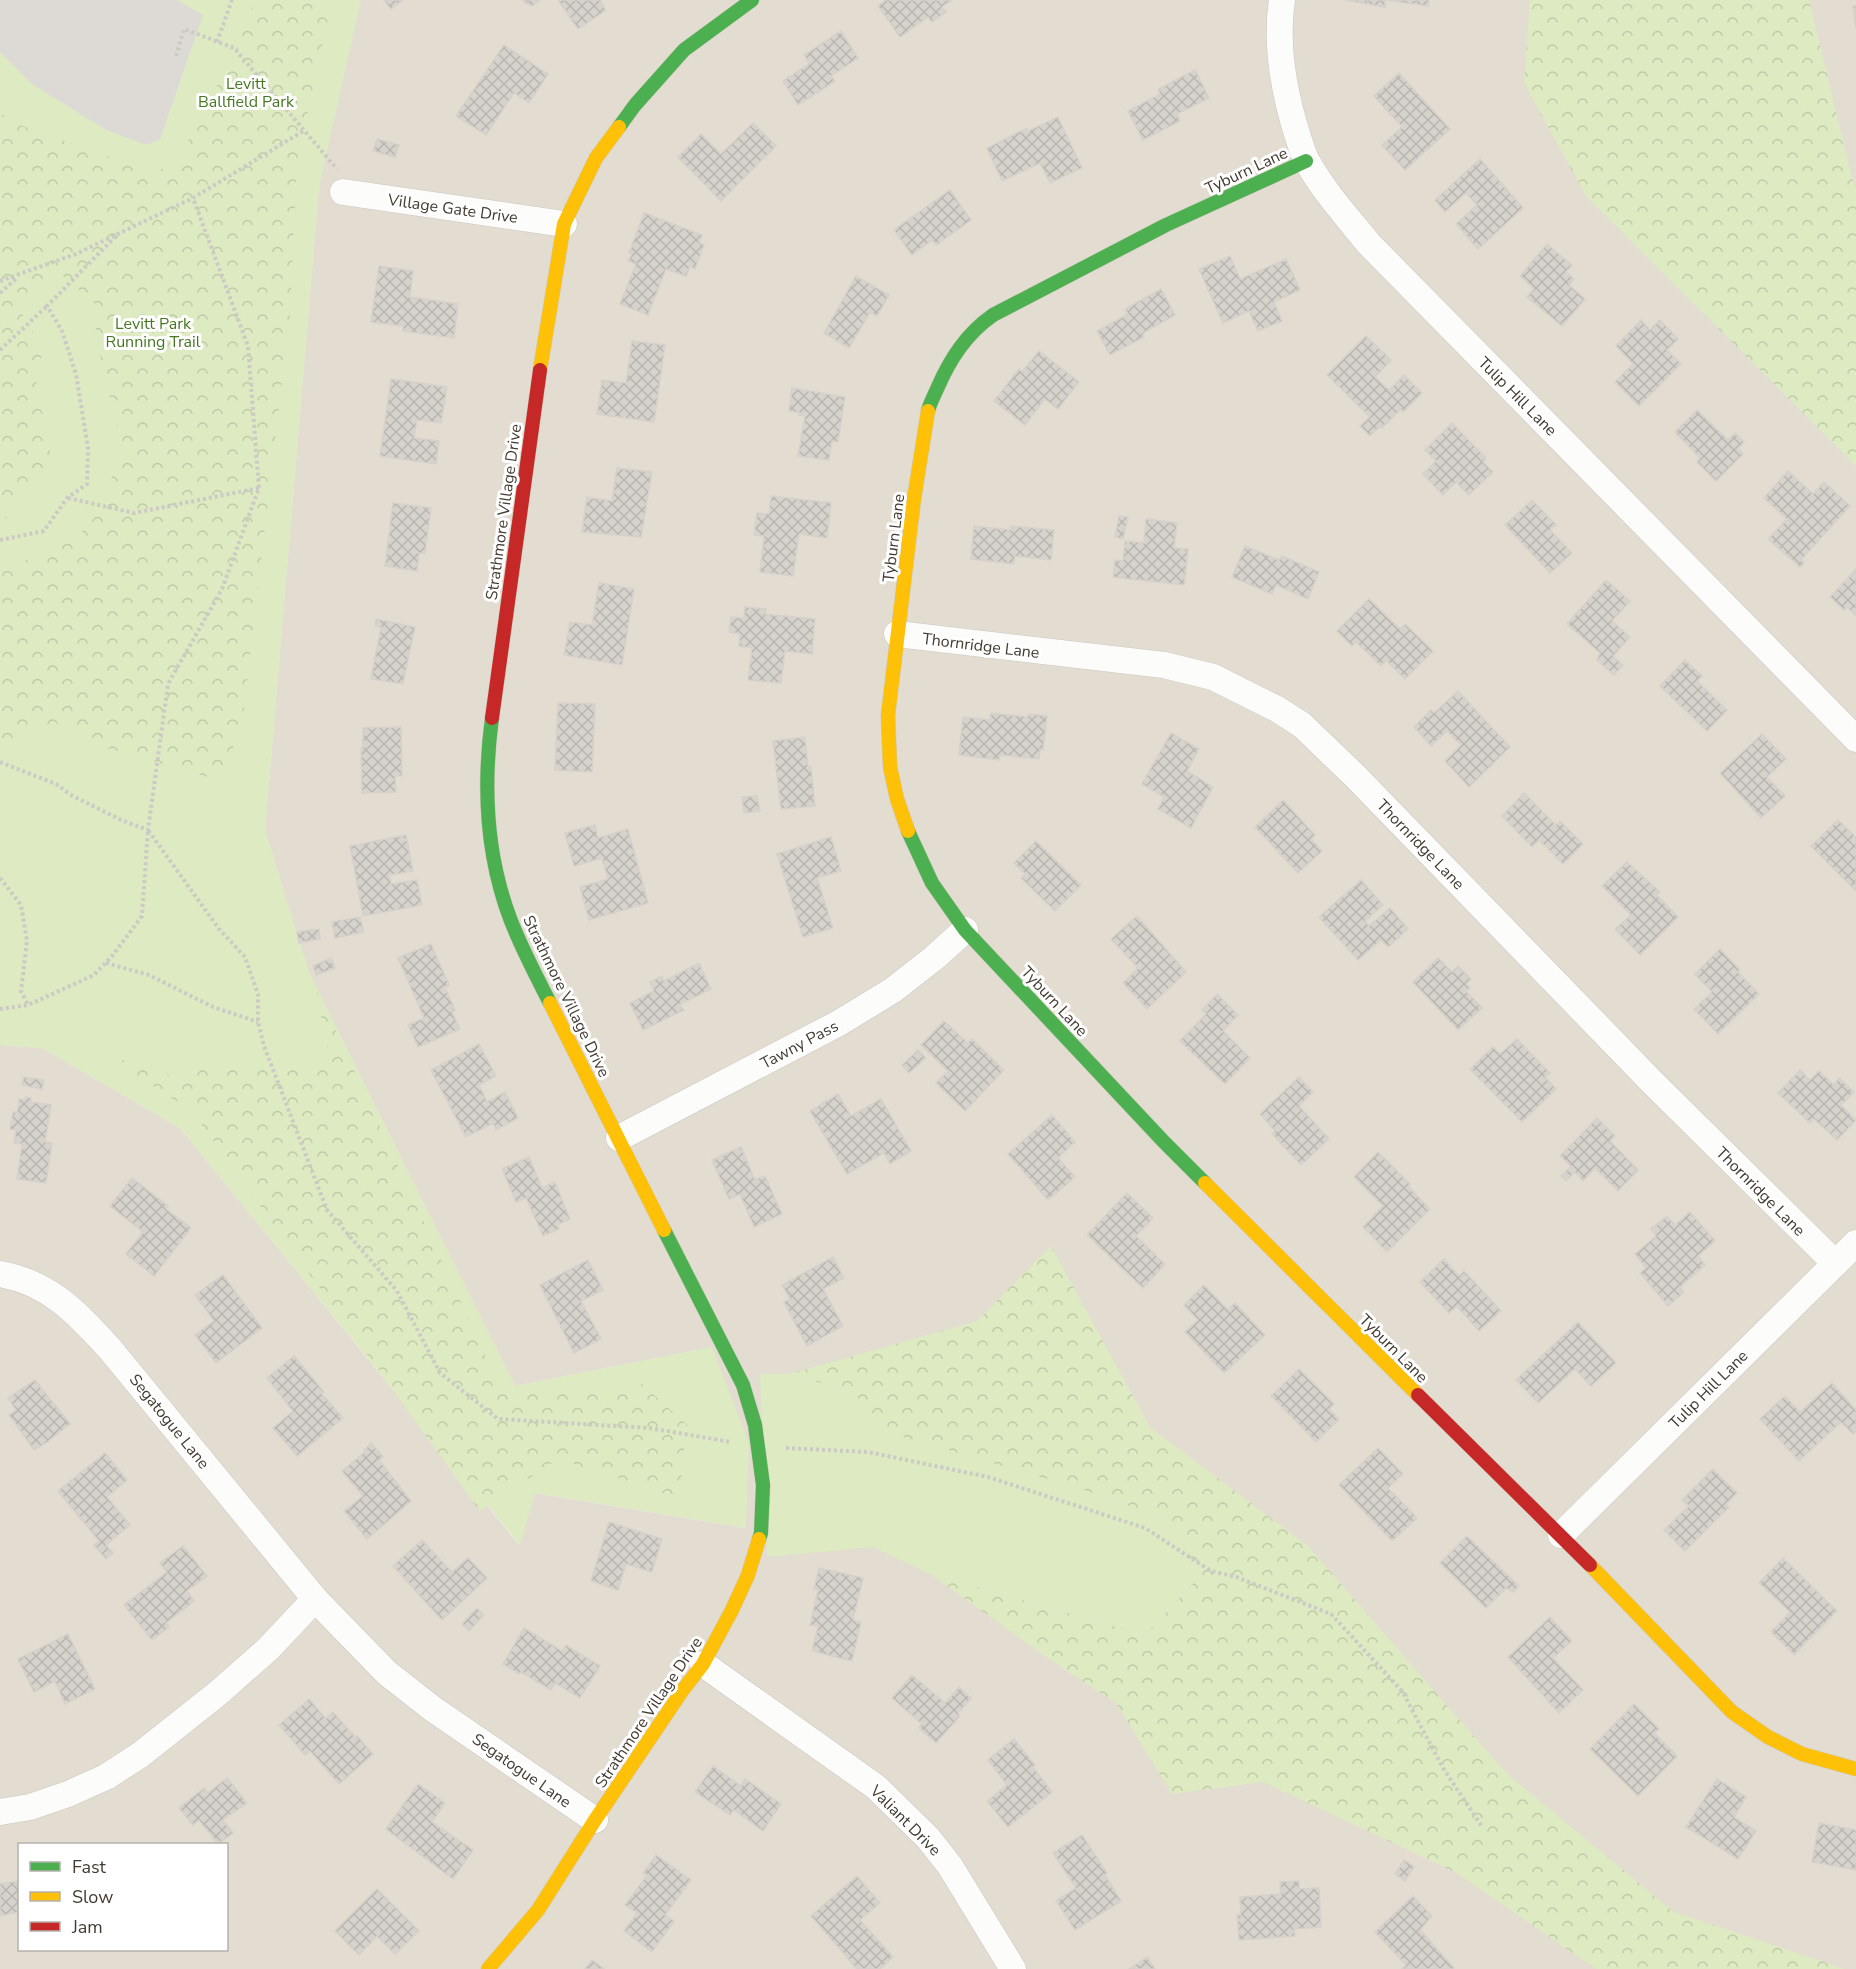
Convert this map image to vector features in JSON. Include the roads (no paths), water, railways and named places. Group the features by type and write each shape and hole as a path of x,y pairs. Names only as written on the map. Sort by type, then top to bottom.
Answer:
{"street":[{"name":"Tulip Hill Lane","path":"1281,0 1279,21 1281,67 1292,116 1306,161 1332,199 1369,244 1856,739"},
{"name":"Strathmore Village Drive","path":"488,1969 538,1910 682,1691 703,1664 748,1575 761,1533 763,1485 759,1446 743,1384 524,952 510,918 496,870 487,815 487,754 494,695 534,406 564,224 596,158 635,105 684,50 736,5"},
{"name":"Tyburn Lane","path":"1306,161 1166,225 993,315 977,326 947,365 929,407 914,499 887,719 890,768 903,818 923,866 939,895 965,930 1164,1142 1561,1535 1732,1712 1768,1737 1802,1754 1856,1769"},
{"name":"Village Gate Drive","path":"349,193 564,224"},
{"name":"Thornridge Lane","path":"897,634 1164,664 1213,677 1277,709 1302,725 1356,777 1652,1083 1834,1263"},
{"name":"Tawny Pass","path":"618,1138 839,1023 893,990 965,930"},
{"name":"Tulip Hill Lane","path":"1561,1535 1856,1243"},
{"name":"Segatogue Lane","path":"0,1274 9,1275 48,1291 83,1318 315,1599 387,1673 433,1709 595,1821"},
{"path":"0,1812 30,1807 68,1794 106,1777 140,1755 217,1694 269,1648 315,1599"},
{"name":"Valiant Drive","path":"703,1664 876,1787 928,1838 950,1866 1007,1967"}],"park label":[{"name":"Levitt Ballfield Park","path":"246,92"},
{"name":"Levitt Park Running Trail","path":"153,332"}]}
